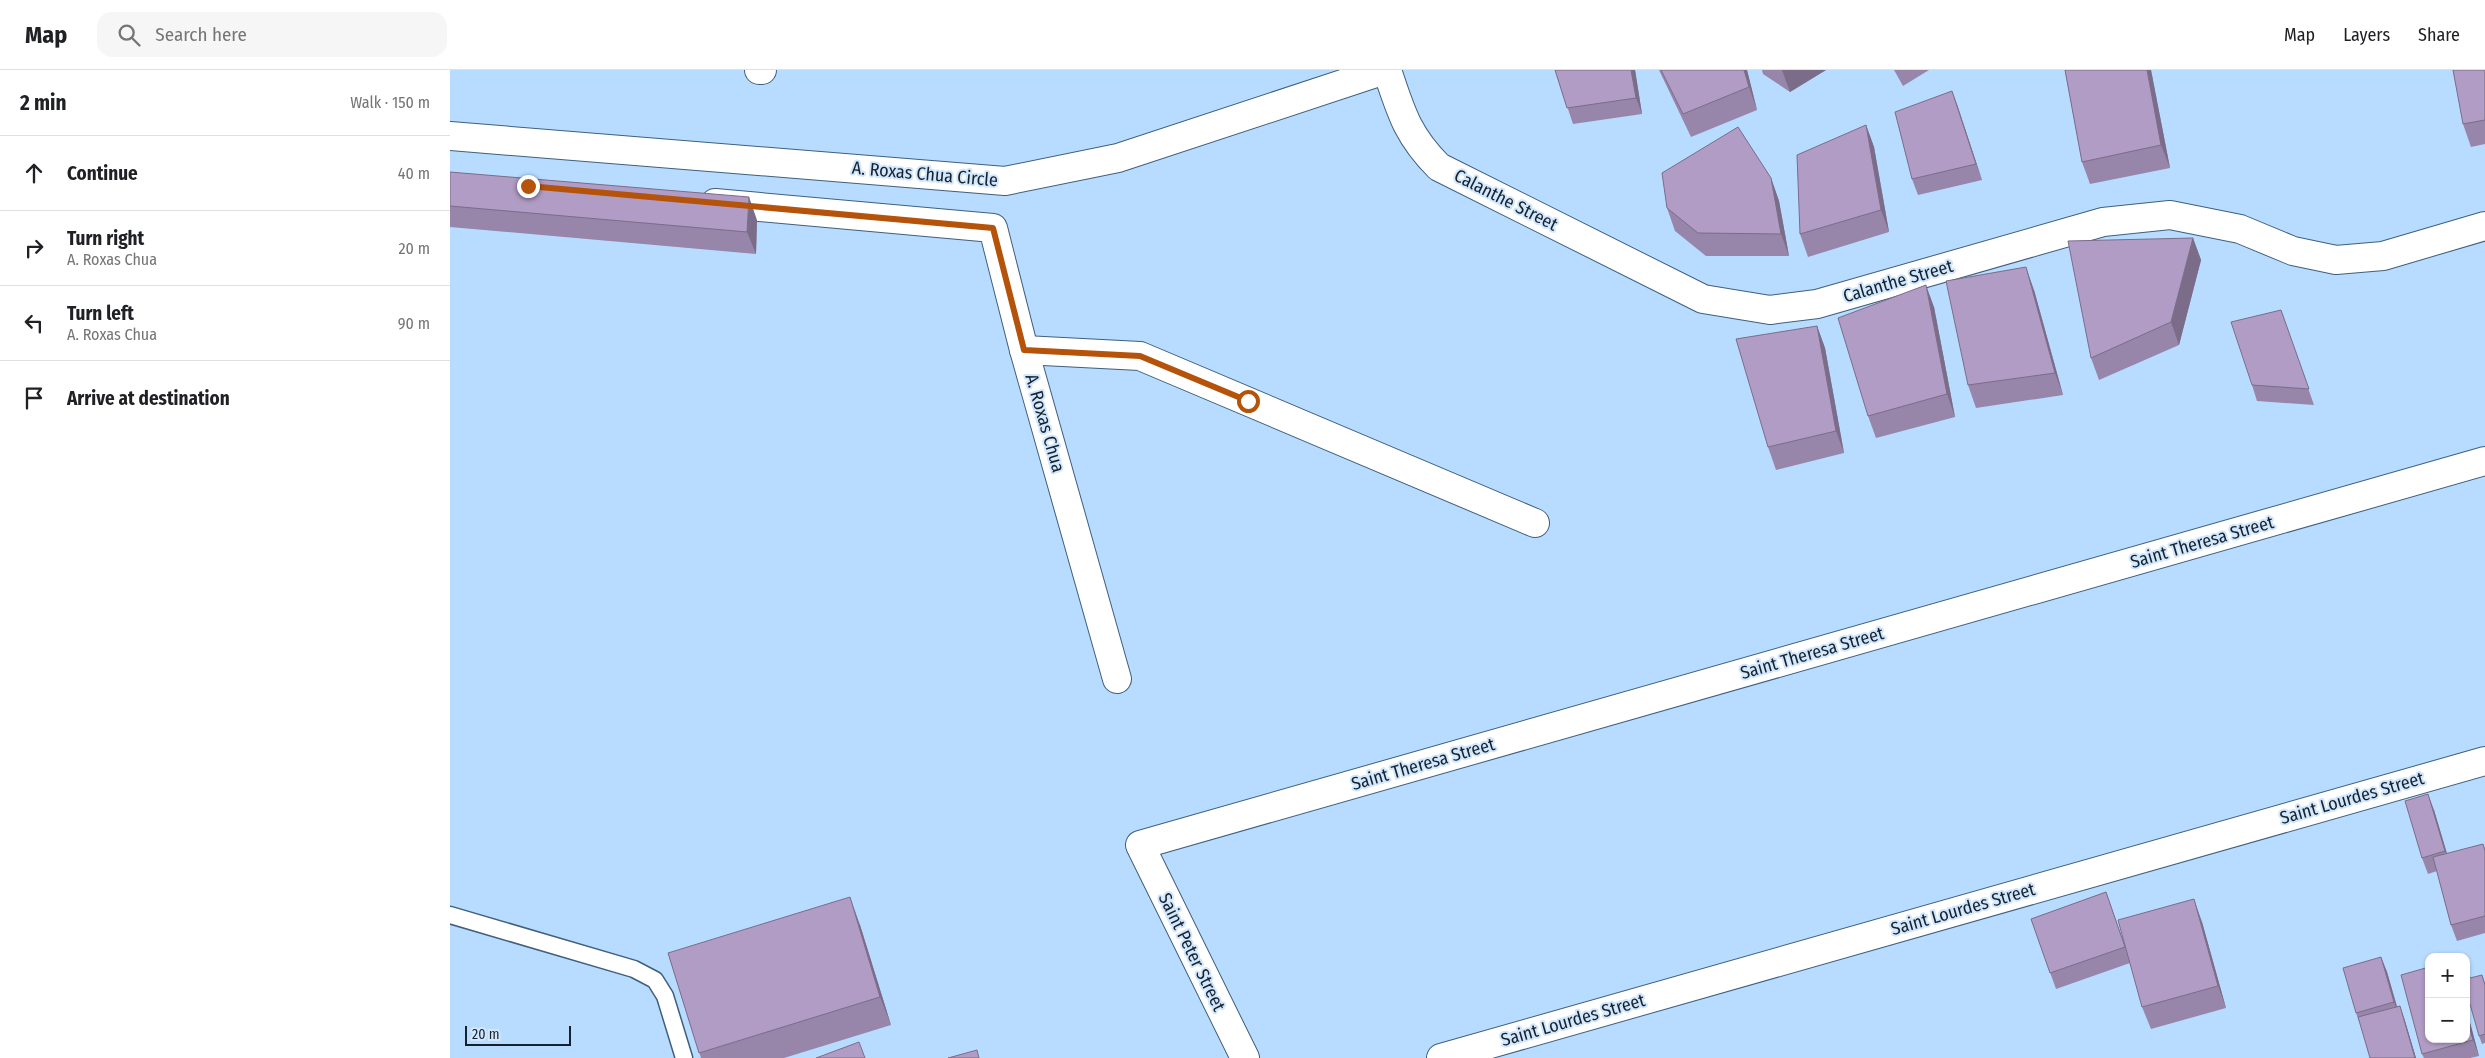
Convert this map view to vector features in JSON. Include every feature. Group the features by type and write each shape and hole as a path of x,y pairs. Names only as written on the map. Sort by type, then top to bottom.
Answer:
{"street":[{"name":"A. Roxas Chua Circle","path":"450,136 1005,181 1118,158 1386,70"},
{"name":"Calanthe Street","path":"1386,70 1410,132 1421,149 1439,167 1703,299 1770,310 1817,304 2103,222 2170,214 2240,229 2293,251 2336,260 2383,256 2485,226"},
{"name":"A. Roxas Chua","path":"687,200 993,228 1024,350 1117,679"},
{"path":"1024,350 1140,356 1535,523"},
{"name":"Saint Theresa Street","path":"1140,845 2485,461"},
{"name":"Saint Lourdes Street","path":"1441,1058 2485,761"},
{"name":"Saint Peter Street","path":"1140,845 1244,1058"}],"lane":[{"path":"450,916 634,969 655,980 665,996 684,1058"}],"building":[{"path":"1555,70 1631,70 1636,98 1567,108"},
{"path":"1661,70 1744,70 1749,87 1683,114"},
{"path":"2065,70 2147,70 2161,145 2082,162"},
{"path":"2453,70 2485,70 2485,120 2463,124"},
{"path":"1952,91 1976,164 1912,179 1895,112"},
{"path":"1866,125 1881,210 1800,234 1797,155"},
{"path":"1738,127 1771,178 1781,234 1698,233 1667,208 1662,173"},
{"path":"450,172 749,197 747,232 450,206"},
{"path":"2193,238 2171,322 2091,358 2068,241"},
{"path":"2026,267 2055,373 1968,385 1946,281"},
{"path":"1926,285 1947,394 1868,416 1838,318"},
{"path":"2281,310 2309,389 2252,385 2231,322"},
{"path":"1817,326 1836,431 1768,447 1736,339"},
{"path":"2428,794 2445,851 2422,858 2405,801"},
{"path":"2483,844 2485,851 2485,916 2451,925 2433,857"},
{"path":"2106,892 2125,947 2050,973 2031,919"},
{"path":"850,897 880,997 699,1053 668,953"},
{"path":"2194,899 2218,986 2142,1007 2118,920"},
{"path":"2381,957 2394,1002 2356,1013 2343,968"},
{"path":"2425,968 2425,1043 2462,1043 2422,1054 2401,975"},
{"path":"2482,975 2485,985 2485,1034 2479,1036 2470,1004 2470,978"},
{"path":"2400,1006 2415,1058 2370,1058 2358,1017"},
{"path":"2470,1029 2473,1040 2470,1041"},
{"path":"859,1042 865,1058 816,1058"},
{"path":"977,1050 979,1058 948,1058"}],"route":[{"path":"528,186 993,228 1024,350 1140,356 1248,401"}]}
